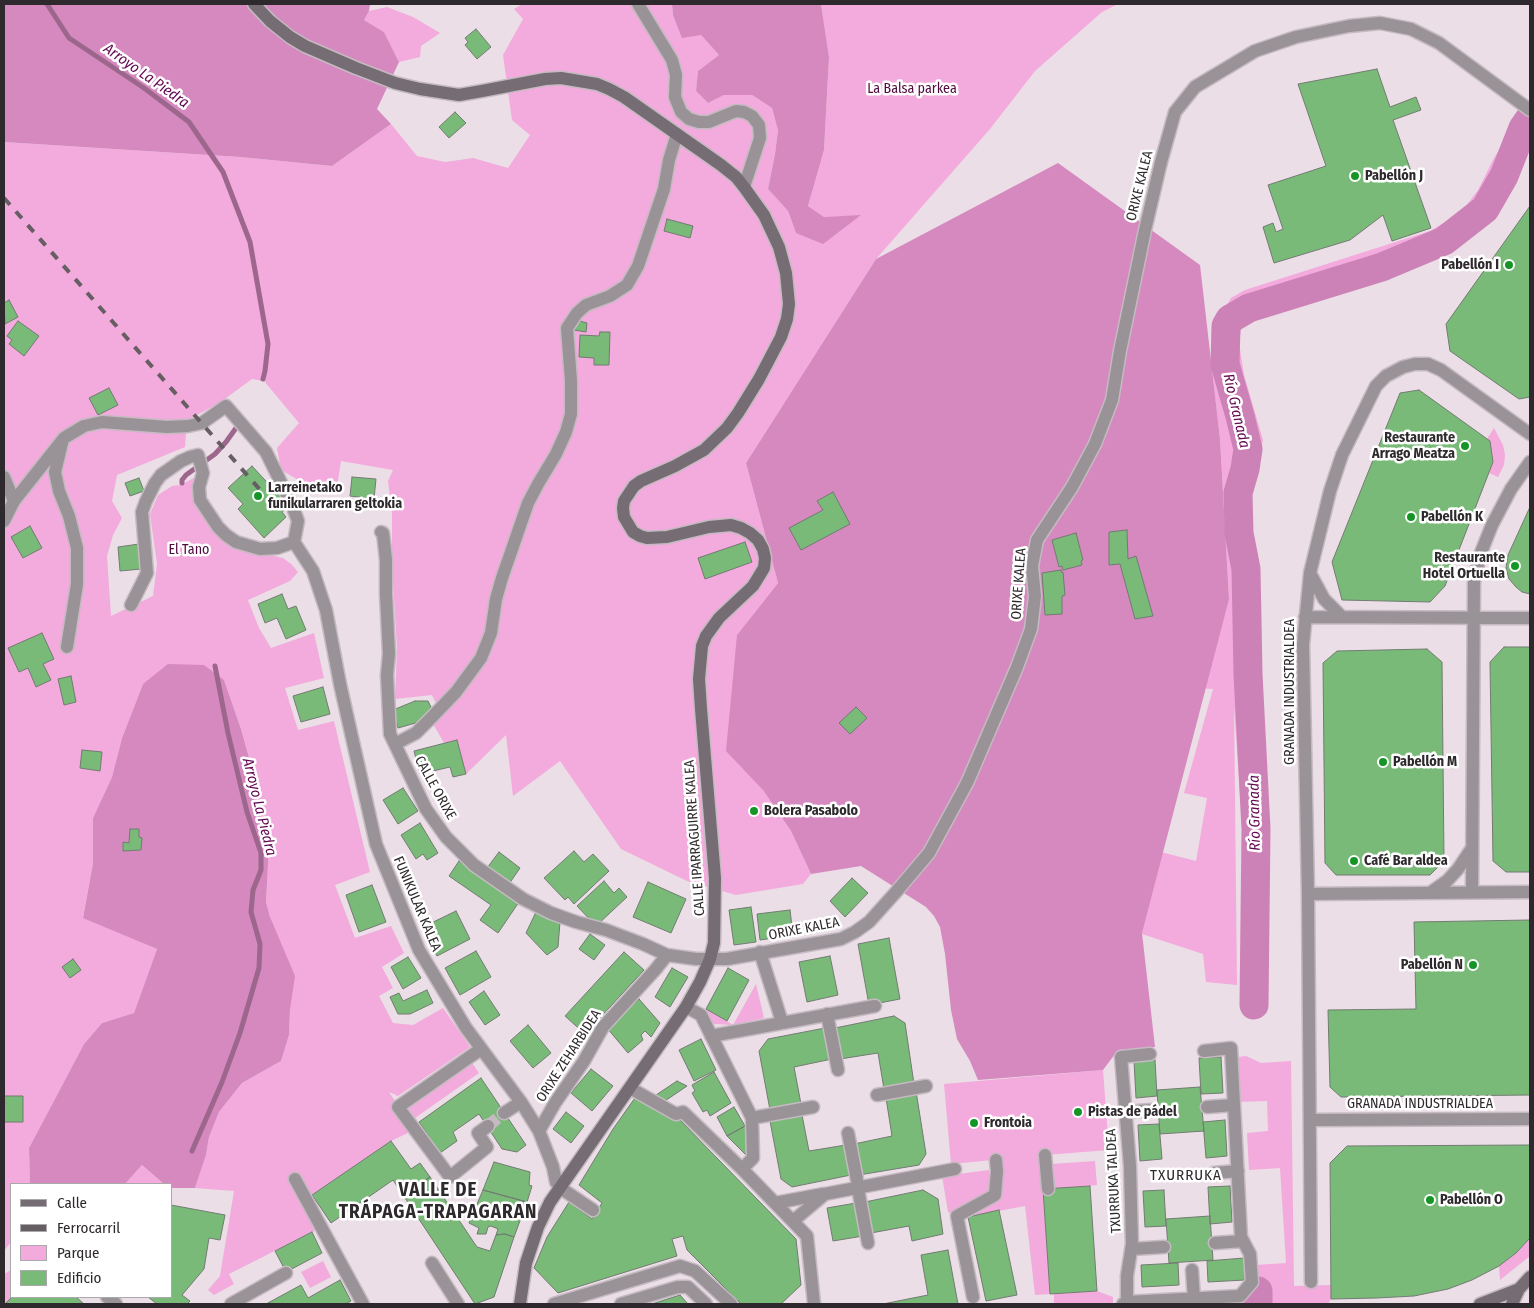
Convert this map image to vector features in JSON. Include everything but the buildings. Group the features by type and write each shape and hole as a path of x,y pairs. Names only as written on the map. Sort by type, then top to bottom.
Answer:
{"street":[{"path":"254,4 270,21 305,46 395,83 420,89 459,94 482,92 545,79 561,78 597,84 624,97 677,134 721,165 744,187 760,138 759,125 752,116 736,110 709,122 699,122 681,112 675,97 676,75 672,60 638,4"},
{"name":"ORIXE KALEA","path":"667,955 696,959 727,959 841,940 869,922 929,853 967,783 1017,667 1031,629 1035,596 1032,566 1037,540 1072,487 1095,444 1112,400 1145,230 1175,112 1195,87 1255,51 1296,37 1349,26 1380,23 1411,29 1439,43 1530,110"},
{"path":"395,744 416,733 434,716 456,692 480,658 491,634 494,609 502,578 528,503 556,454 566,432 571,414 571,381 567,328 577,312 586,305 610,296 627,285 638,266 664,189 669,160 677,134"},
{"name":"CALLE IPARRAGUIRRE KALEA","path":"560,1187 686,1007 700,982 714,943 715,878 699,679 702,646 706,636 719,618 754,586 764,568 765,558 758,540 741,528 719,525 667,537 647,538 640,536 633,532 628,525 624,517 623,508 624,500 634,486 650,476 691,458 704,450 722,434 738,414 781,337 787,319 786,273 772,230 744,187"},
{"name":"GRANADA INDUSTRIALDEA","path":"1312,1282 1303,645 1310,574 1330,491 1342,455 1376,386 1386,376 1403,367 1415,364 1428,364 1441,370 1530,434"},
{"path":"4,521 14,501 64,438 84,426 102,422 167,427 188,426 202,423 226,406 266,452 298,521 294,542 277,548 260,549 236,542 226,535 200,500 199,487 203,473 198,455 181,461 162,475 155,483 142,512 147,573 131,605"},
{"path":"64,438 55,472 58,491 70,516 77,548 77,584 67,647"},
{"path":"1472,892 1474,582 1480,555 1492,525 1511,489 1530,462"},
{"path":"4,477 14,501"},
{"name":"CALLE ORIXE","path":"381,532 383,533 386,560 389,654 387,675 390,734 426,809 446,837 474,865 523,899 551,914 606,930 667,955"},
{"name":"FUNIKULAR KALEA","path":"294,542 313,571 326,610 340,684 376,844 419,950 466,1028 521,1102 539,1131 553,1167 556,1182 560,1187"},
{"path":"1310,574 1324,598 1342,617"},
{"path":"1305,617 1530,618"},
{"path":"1430,893 1458,869 1472,848"},
{"path":"1308,894 1530,892"},
{"path":"760,952 782,1022"},
{"name":"ORIXE ZEHARBIDEA","path":"539,1131 555,1102 584,1061 603,1027 656,970 667,955"},
{"path":"711,1036 875,1006"},
{"path":"686,1007 701,1014 752,1118 753,1158 742,1169"},
{"path":"827,1014 838,1070"},
{"name":"TXURRUKA TALDEA","path":"1150,1054 1121,1057 1130,1172 1131,1249 1126,1304 1240,1296 1252,1282 1250,1254 1243,1240 1231,1048 1204,1051"},
{"path":"481,1049 398,1107 450,1177 488,1147 478,1133 488,1126"},
{"path":"877,1095 926,1086"},
{"path":"630,1088 676,1114 683,1112 807,1236 814,1304"},
{"path":"504,1113 521,1102"},
{"path":"1206,1107 1234,1105"},
{"path":"752,1118 813,1107"},
{"path":"1125,1112 1152,1110"},
{"name":"GRANADA INDUSTRIALDEA","path":"1310,1120 1530,1119"},
{"path":"848,1133 857,1180"},
{"path":"1045,1155 1048,1189"},
{"path":"973,1297 957,1216 995,1195 996,1160"},
{"path":"775,1203 955,1169"},
{"path":"1214,1173 1238,1171"},
{"path":"294,1179 363,1304"},
{"path":"520,1304 526,1263 532,1245 550,1202 560,1187 593,1210"},
{"path":"793,1221 825,1194"},
{"path":"859,1194 868,1243"},
{"path":"1215,1242 1243,1240"},
{"path":"1131,1249 1164,1247"},
{"path":"432,1263 458,1304"},
{"path":"554,1304 680,1266 695,1271 731,1304"},
{"path":"1192,1270 1194,1299"},
{"path":"231,1304 286,1273"},
{"path":"1512,1304 1519,1289 1530,1277"},
{"path":"621,1304 678,1287 688,1287 706,1304"},
{"path":"1480,1304 1519,1289"}],"green space":[{"path":"522,4 672,4 673,15 701,35 719,55 698,71 696,91 708,103 724,95 752,95 772,108 778,129 768,189 788,211 796,233 860,216 824,217 808,206 824,150 829,57 821,4 1118,4 1102,12 1035,71 990,129 876,259 746,463 778,583 737,635 763,790 791,831 811,874 803,884 736,895 687,881 621,849 560,761 513,796 506,735 466,774 457,740 444,743 432,722 441,714 432,695 395,699 397,648 392,563 392,512 388,481 393,470 341,461 336,493 319,492 281,470 277,448 299,423 264,381 252,379 218,404 187,420 185,447 117,475 112,501 122,518 113,535 107,556 111,616 153,596 157,564 150,514 158,495 172,486 181,485 197,476 213,526 269,555 283,558 298,572 290,581 248,600 259,628 271,648 314,633 324,678 285,688 298,730 334,721 370,872 335,885 355,938 391,926 404,953 382,967 393,988 379,996 393,1023 413,1025 443,1008 470,1047 398,1096 389,1092 414,1130 391,1141 306,1201 320,1228 229,1274 234,1284 214,1295 208,1290 220,1276 234,1191 195,1188 206,1155 209,1137 219,1112 242,1083 281,1061 289,1035 290,1009 266,902 269,846 258,790 241,729 224,680 143,684 122,738 112,777 93,818 93,863 83,917 157,949 134,1013 102,1023 84,1044 29,1148 30,1183 10,1183 10,1243 4,1251 4,142 240,157 332,166 391,124 417,156 445,162 473,158 508,168 530,135 512,120 503,55 523,19 514,9"},
{"path":"387,7 413,17 440,33 421,46 420,57 399,62 384,32 364,20 369,11"},
{"path":"1530,100 1530,149 1513,176 1497,212 1455,248 1411,267 1262,311 1247,319 1241,330 1239,343 1244,375 1263,440 1250,507 1260,697 1254,1005 1234,706 1237,985 1206,982 1203,954 1142,934 1153,850 1196,861 1207,798 1184,793 1213,689 1198,688 1229,598 1220,439 1211,361 1216,331 1221,315 1231,298 1245,290 1430,231 1447,221 1466,206 1478,190 1494,158"},
{"path":"1494,428 1503,445 1505,455 1504,465 1498,477 1489,473 1493,462 1490,442 1487,439"},
{"path":"756,984 764,1018 733,1025"},
{"path":"706,1009 733,1025 714,1024 707,1020"},
{"path":"1246,1056 1261,1063 1291,1061 1294,1286 1331,1285 1331,1299 1328,1304 1267,1304 1266,1283 1255,1283 1255,1265 1286,1263 1280,1168 1249,1170 1247,1133 1268,1131 1267,1101 1234,1102 1231,1058"},
{"path":"470,1060 479,1073 415,1118 406,1105"},
{"path":"1103,1070 1109,1150 1045,1155 1043,1189 1050,1294 1035,1295 1025,1206 961,1218 948,1212 942,1176 989,1170 989,1175 1003,1173 1003,1159 951,1164 944,1084"},
{"path":"1095,1161 1097,1185 1054,1189 1052,1164"},
{"path":"142,1165 163,1183 126,1183"},
{"path":"1530,1238 1530,1256 1500,1280 1499,1266 1516,1253"},
{"path":"323,1261 331,1277 310,1288 301,1272"},
{"path":"10,1271 10,1298 77,1298 84,1304 4,1304 4,1274"},
{"path":"1097,1291 1113,1297 1113,1304 1054,1304 1054,1294"}],"shaded area":[{"path":"4,4 370,4 369,11 364,20 384,32 399,62 377,109 391,124 332,166 240,157 4,142"},
{"path":"672,4 821,4 829,57 824,150 808,206 824,217 861,215 823,244 796,233 788,211 768,189 778,130 772,108 752,95 724,95 708,103 696,91 698,71 719,55 701,35 682,38 673,15"},
{"path":"1058,163 1200,265 1220,439 1229,599 1142,933 1155,1047 1118,1050 1103,1070 978,1080 970,1061 957,1039 951,1010 940,927 934,916 926,907 861,866 811,874 791,831 763,790 726,751 737,635 778,583 746,463 876,259"},
{"path":"168,664 204,665 224,680 241,729 258,790 269,846 266,902 270,917 295,976 290,1009 289,1035 281,1061 242,1083 219,1112 209,1137 206,1155 195,1188 172,1188 172,1183 163,1183 142,1165 126,1183 30,1183 29,1148 84,1044 102,1023 134,1013 157,949 83,918 93,863 93,818 112,777 122,738 143,684"}],"waterway":[{"name":"Arroyo La Piedra","path":"47,4 69,38 144,88 189,122 223,172 250,242 268,344 263,379"},
{"name":"Río Granada","path":"1254,1005 1256,829 1248,674 1246,569 1239,533 1238,493 1245,469 1248,449 1225,364 1226,326 1230,319 1249,308 1382,267 1444,241 1485,209 1504,176 1523,128 1530,118"},
{"name":"Arroyo La Piedra","path":"182,483 186,475 215,454 236,428"},
{"name":"Arroyo La Piedra","path":"192,1151 222,1082 240,1033 259,968 260,944 251,912 253,890 261,870 261,853 247,812 228,733 215,666"},
{"name":"Río Granada","path":"1258,1291 1258,1304"}],"tunnel":[{"path":"488,1126 504,1113"}],"railway":[{"path":"4,198 262,492"}],"place":[{"name":"Pabellón J","path":"1355,176"},
{"name":"Pabellón I","path":"1509,265"},
{"name":"Restaurante Arrago Meatza","path":"1465,446"},
{"name":"Larreinetako funikularraren geltokia","path":"258,496"},
{"name":"Pabellón K","path":"1411,517"},
{"name":"Restaurante Hotel Ortuella","path":"1515,566"},
{"name":"Pabellón M","path":"1383,762"},
{"name":"Bolera Pasabolo","path":"754,811"},
{"name":"Café Bar aldea","path":"1354,861"},
{"name":"Pabellón N","path":"1473,965"},
{"name":"Pistas de pádel","path":"1078,1112"},
{"name":"Frontoia","path":"974,1123"},
{"name":"Pabellón O","path":"1430,1200"}],"district":[{"name":"TXURRUKA","path":"1186,1176"},
{"name":"VALLE DE TRÁPAGA-TRAPAGARAN","path":"438,1202"}],"park label":[{"name":"La Balsa parkea","path":"912,89"},
{"name":"El Tano","path":"189,550"}]}
